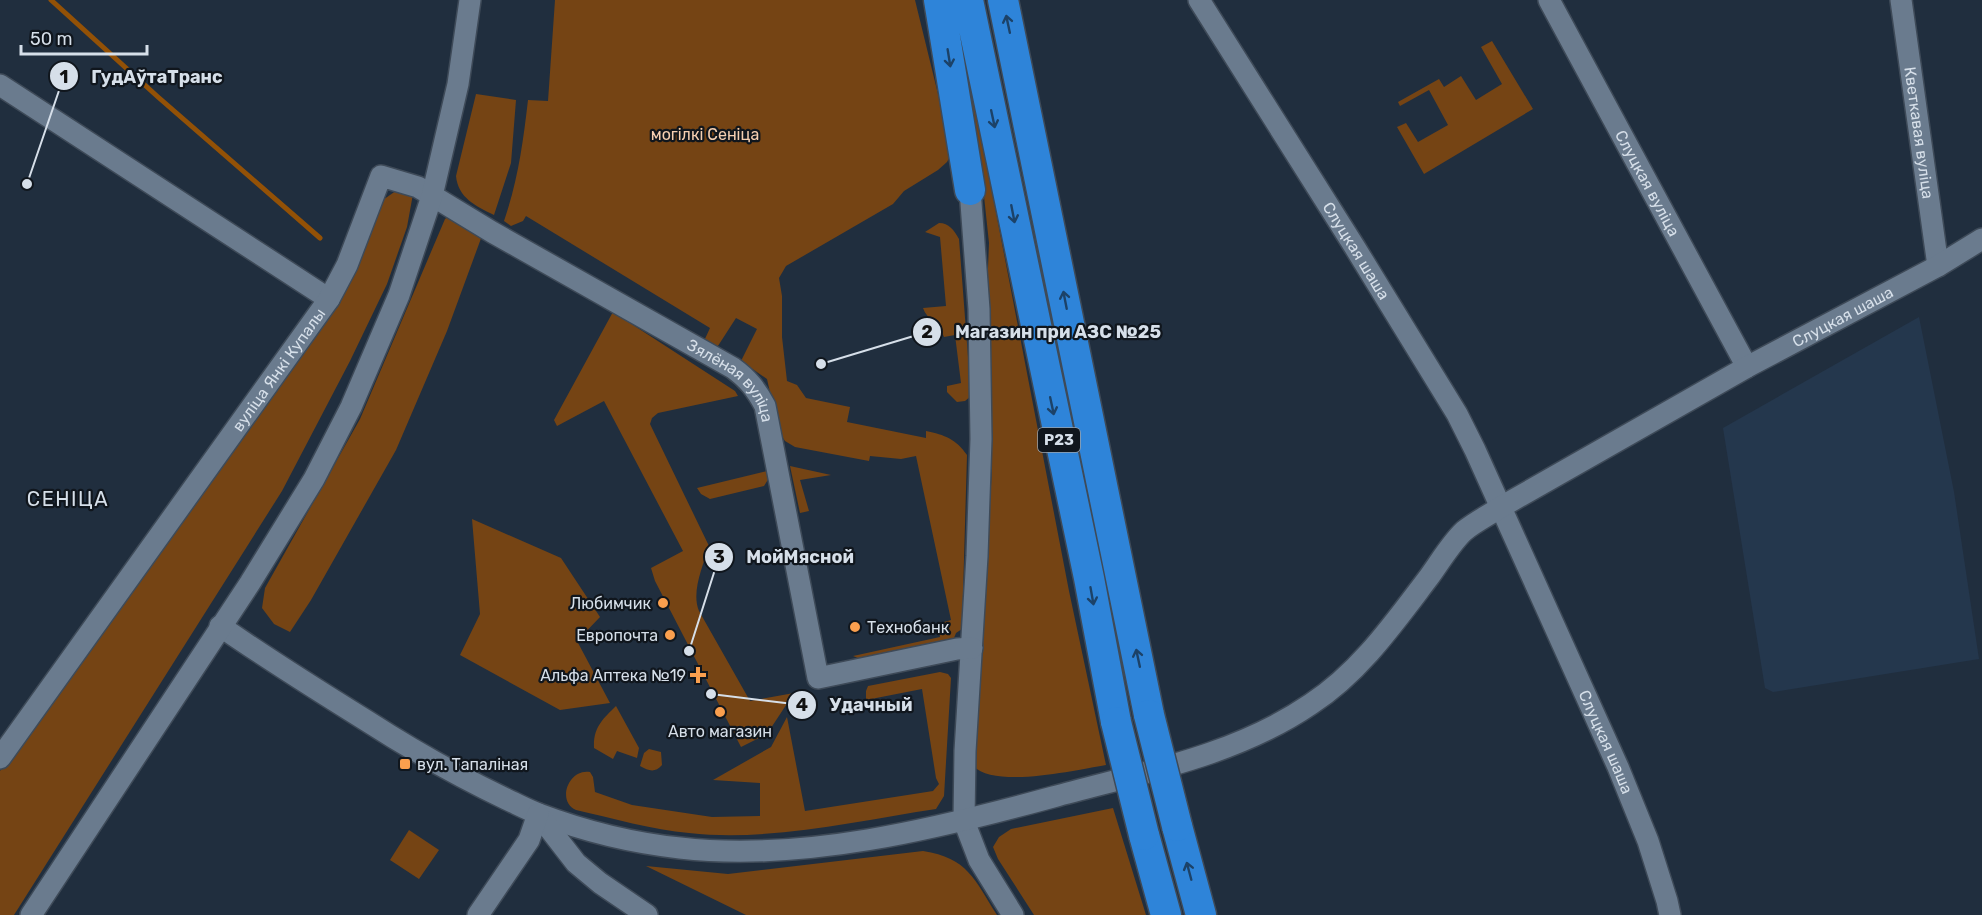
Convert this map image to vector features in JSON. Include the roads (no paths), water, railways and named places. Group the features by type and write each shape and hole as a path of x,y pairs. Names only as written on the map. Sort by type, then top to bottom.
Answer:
{"highway":[{"path":"939,0 970,190"},
{"name":"Р23","path":"968,0 1089,578 1116,722 1166,915"},
{"name":"Р23","path":"1003,0 1149,715 1201,915"}],"street":[{"path":"31,915 250,583 314,479 351,407 399,295 432,196 458,84 470,0"},
{"name":"Слуцкая шаша","path":"1199,0 1457,414 1618,766 1648,841 1670,915"},
{"name":"Слуцкая вуліца","path":"1549,0 1748,367"},
{"name":"Кветкавая вуліца","path":"1901,0 1938,266"},
{"name":"вуліца Янкі Купалы","path":"0,85 329,299 0,758"},
{"path":"329,299 346,265 381,176 418,187 432,196"},
{"path":"970,190 979,309 981,439 965,751 964,821 979,860 1013,915"},
{"name":"Зялёная вуліца","path":"432,196 723,362 748,379 765,406 818,678 957,649 972,648"},
{"name":"Слуцкая шаша","path":"1501,507 1748,367 1938,266 1980,248"},
{"path":"220,626 414,751 473,783 538,814 640,842 681,848 721,851 789,849 841,843 964,821 1242,742 1314,703 1346,678 1375,648 1463,532 1501,507"},
{"path":"478,915 529,840 538,814"},
{"path":"538,814 576,863 600,883 647,915"}],"waterway":[{"path":"51,0 320,238"}],"place":[{"name":"ГудАўтаТранс","path":"27,184"},
{"name":"Магазин при АЗС №25","path":"821,364"},
{"name":"Любимчик","path":"663,603"},
{"name":"Технобанк","path":"855,627"},
{"name":"Европочта","path":"670,635"},
{"name":"МойМясной","path":"689,651"},
{"name":"Альфа Аптека №19","path":"698,675"},
{"name":"Удачный","path":"711,694"},
{"name":"Авто магазин","path":"720,712"},
{"name":"вул. Тапаліная","path":"405,764"}],"district":[{"name":"СЕНІЦА","path":"68,499"}],"park label":[{"name":"могілкі Сеніца","path":"705,134"}]}
